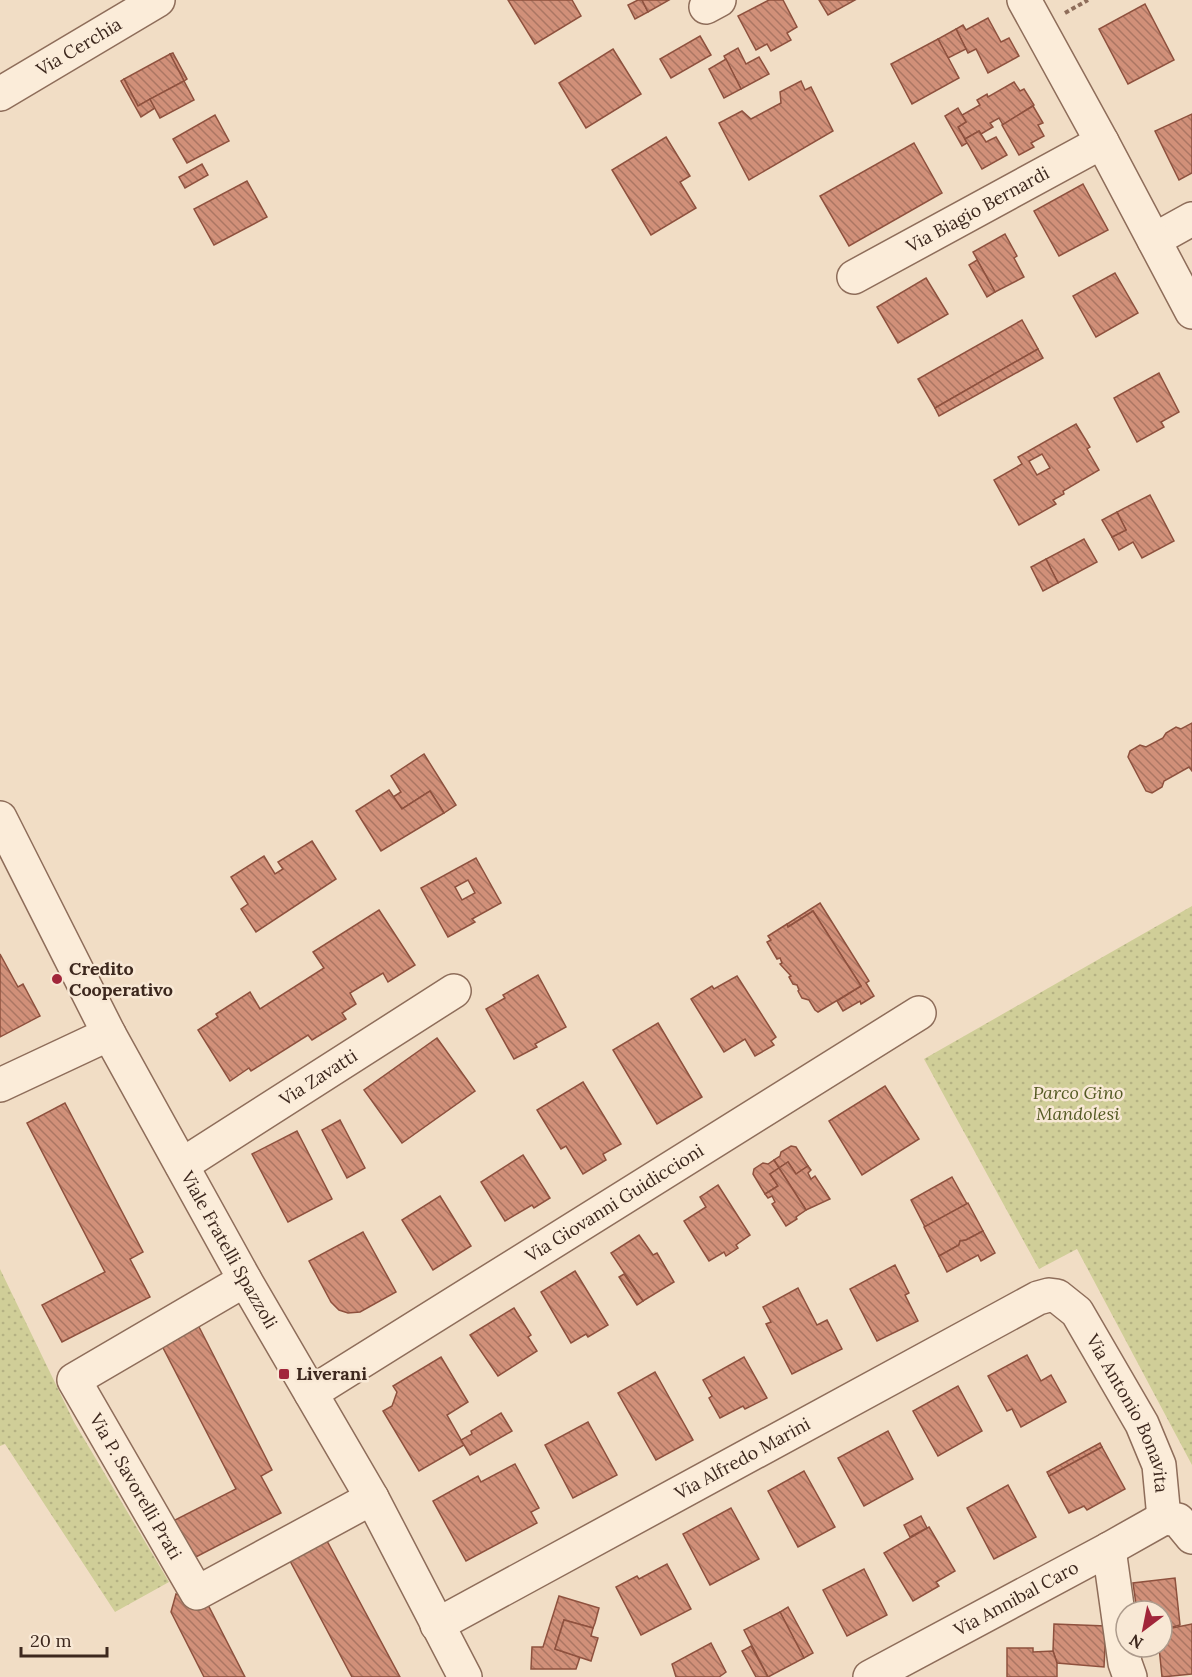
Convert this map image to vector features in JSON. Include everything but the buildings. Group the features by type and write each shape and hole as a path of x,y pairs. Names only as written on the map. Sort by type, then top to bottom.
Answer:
{"street":[{"name":"Via Cerchia","path":"0,94 158,0"},
{"path":"1024,0 1192,312"},
{"name":"Via Biagio Bernardi","path":"854,277 1102,142"},
{"path":"1154,240 1192,219"},
{"name":"Viale Fratelli Spazzoli","path":"2,827 109,1034 245,1280 372,1498 465,1677"},
{"name":"Via Zavatti","path":"182,1165 454,991"},
{"name":"Via Giovanni Guidiccioni","path":"311,1393 919,1013"},
{"path":"0,1085 109,1034"},
{"name":"Via P. Savorelli Prati","path":"245,1280 74,1380 197,1593 372,1498"},
{"name":"Via Antonio Bonavita","path":"1049,1295 1057,1296 1077,1312 1142,1424 1159,1465 1164,1518 1178,1521 1192,1537"},
{"name":"Via Alfredo Marini","path":"437,1625 1017,1310 1049,1295"},
{"name":"Via Annibal Caro","path":"870,1677 1164,1518"},
{"path":"1109,1549 1125,1663 1130,1677"}],"green space":[{"name":"Parco Gino Mandolesi","path":"1192,906 1192,1465 1077,1249 1039,1269 924,1059"},
{"path":"0,1269 74,1422 169,1582 115,1612 5,1444 0,1446"}],"place":[{"name":"Credito Cooperativo","path":"57,979"},
{"name":"Liverani","path":"284,1374"}]}
